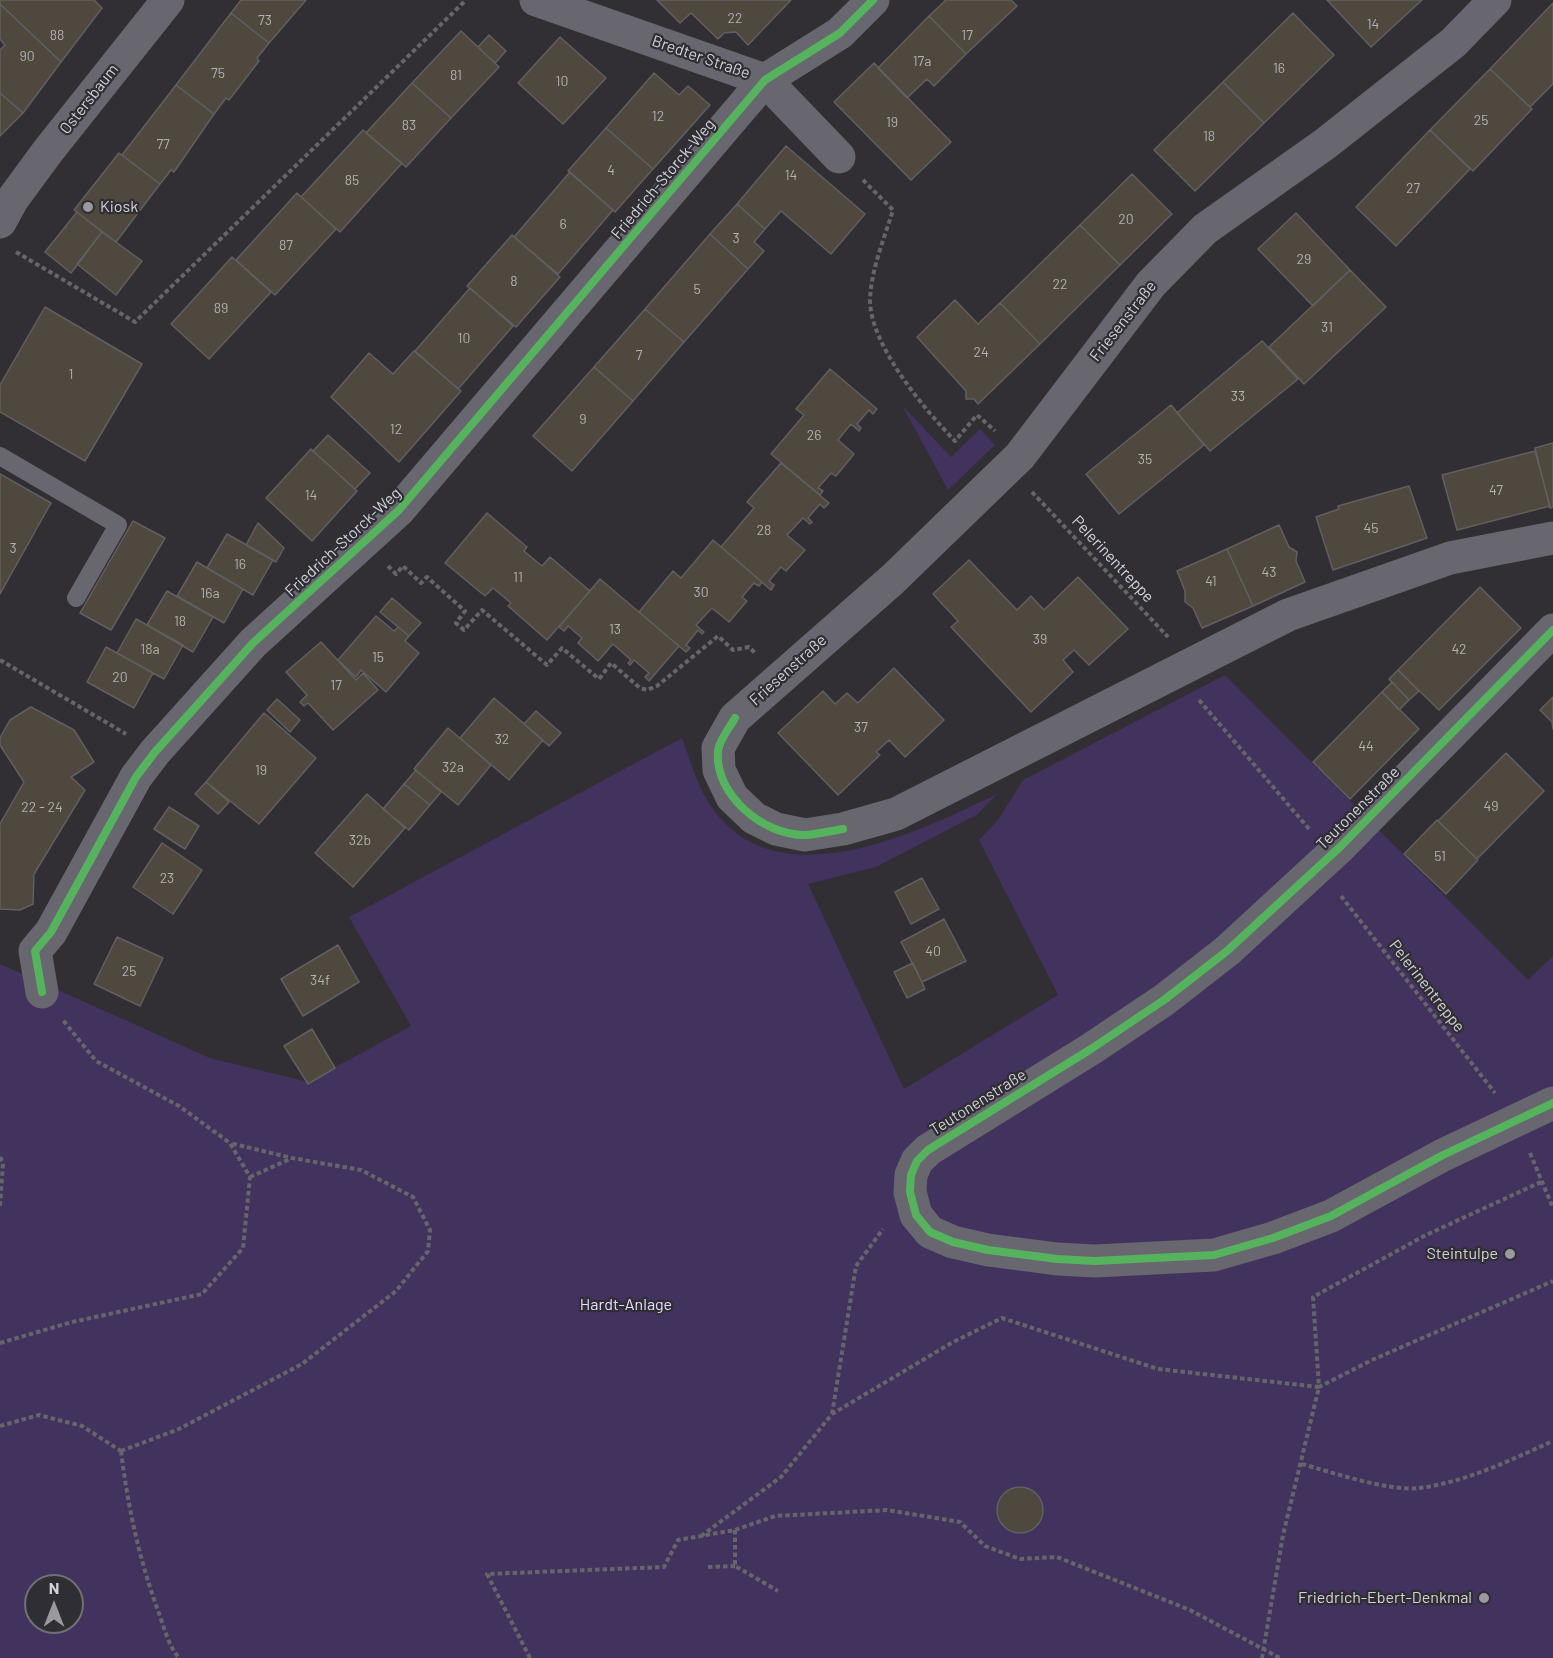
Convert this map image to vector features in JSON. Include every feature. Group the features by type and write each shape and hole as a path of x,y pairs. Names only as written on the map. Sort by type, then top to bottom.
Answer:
{"street":[{"name":"Ostersbaum","path":"6,216 168,0"},
{"name":"Bredter Straße","path":"536,0 765,80 839,157"},
{"name":"Friedrich-Storck-Weg","path":"42,992 35,951 51,932 136,777 154,752 253,643 399,510 765,80 840,33 873,0"},
{"name":"Friesenstraße","path":"1495,0 1453,43 1326,144 1205,229 1151,284 1014,462 892,580 781,675 735,718 718,748 719,770 739,805 754,818 776,829 805,835 843,829 896,814 1288,615 1450,558 1553,538"},
{"name":"Teutonenstraße","path":"910,1192 911,1174 917,1161 928,1150 1091,1049 1164,1000 1227,951 1324,861 1531,656 1553,630"},
{"path":"910,1192 916,1215 930,1232 953,1242 987,1250 1057,1259 1095,1261 1214,1255 1273,1238 1331,1216 1443,1155 1553,1104"}],"lane":[{"path":"0,456 118,525 76,598"}],"path":[{"path":"6,216 135,322 466,0"},
{"path":"839,157 893,210 875,267 870,301 875,329 922,406 955,441 977,415 996,433"},
{"path":"364,542 396,574 403,566 422,583 427,577 465,611 456,623 464,630 482,610 547,665 562,648 599,679 611,663 640,688 647,690 657,686 718,636 733,650 749,647 781,675"},
{"path":"0,660 135,739"},
{"path":"74,1036 96,1061 179,1106 230,1143 292,1158 361,1170 413,1197 430,1230 428,1251 396,1291 302,1364 179,1429 121,1451"},
{"path":"0,1343 72,1322 202,1294 243,1248 250,1177 230,1143"},
{"path":"0,1157 3,1163 0,1206"},
{"path":"250,1177 292,1158"},
{"path":"1262,1658 1284,1535 1319,1387 1312,1297 1426,1235 1541,1182"},
{"path":"832,1414 856,1266 910,1192"},
{"path":"700,1536 781,1477 832,1414 953,1342 1002,1318 1158,1369 1319,1387 1372,1360 1553,1281"},
{"path":"0,1426 39,1415 82,1426 121,1451 129,1512 154,1602 173,1651 179,1658"},
{"path":"1302,1464 1364,1481 1417,1489 1473,1476 1553,1441"},
{"path":"530,1658 487,1574 664,1567 678,1540 735,1530 775,1516 887,1510 960,1522 985,1546 1020,1559 1057,1557 1190,1610 1280,1658"},
{"path":"735,1530 735,1566"},
{"path":"708,1567 735,1566 778,1591"}],"green space":[{"path":"902,405 951,457 980,429 995,445 948,490"},
{"name":"Hardt-Anlage","path":"1225,675 1528,980 1553,956 1553,1658 0,1658 0,964 210,1058 308,1082 411,1026 349,917 682,738 699,784 713,809 741,836 774,851 811,855 850,850 890,840 997,794 978,814 876,867 808,884 904,1089 1058,995 979,840 998,820 1023,780"}],"building":[{"path":"0,0 94,0 102,8 61,62 0,4"},
{"path":"241,0 306,0 269,43 231,13"},
{"path":"657,0 791,0 748,45 736,32 724,33 718,39 691,13 680,23"},
{"path":"946,0 1011,0 1017,6 966,54 929,16"},
{"path":"1327,0 1422,0 1371,47"},
{"path":"1553,3 1553,84 1530,107 1490,69"},
{"path":"0,4 61,62 23,113 0,93 0,50 5,45 0,39"},
{"path":"231,13 269,43 257,58 259,61 229,100 226,98 214,114 176,85"},
{"path":"1293,13 1334,55 1264,123 1223,82"},
{"path":"929,16 966,54 934,86 927,79 907,98 878,68"},
{"path":"461,31 499,67 451,118 412,83"},
{"path":"489,35 506,51 495,63 478,47"},
{"path":"560,37 606,78 563,124 518,83"},
{"path":"874,63 951,142 911,180 834,102"},
{"path":"1490,69 1532,109 1473,171 1430,130"},
{"path":"654,73 679,95 688,86 710,105 653,169 606,128"},
{"path":"1223,82 1264,123 1195,191 1154,150"},
{"path":"412,83 451,118 406,167 366,133"},
{"path":"176,85 214,114 174,172 171,170 160,184 122,155"},
{"path":"0,93 23,113 0,136"},
{"path":"606,128 653,169 615,212 568,171"},
{"path":"363,130 402,163 340,232 301,197"},
{"path":"1430,130 1470,169 1396,246 1356,207"},
{"path":"786,146 865,214 831,254 781,211 765,229 737,204"},
{"path":"119,153 160,184 116,242 74,210"},
{"path":"570,172 613,210 558,274 514,237"},
{"path":"1132,174 1172,214 1120,265 1080,225"},
{"path":"297,193 336,229 275,295 236,260"},
{"path":"737,204 765,229 754,242 764,251 748,269 710,234"},
{"path":"77,212 102,232 71,273 45,252"},
{"path":"1296,213 1350,270 1313,306 1258,249"},
{"path":"1080,225 1120,265 1040,344 1000,303"},
{"path":"102,232 142,261 116,295 77,264"},
{"path":"710,234 748,269 684,342 645,309"},
{"path":"512,235 560,277 516,327 467,286"},
{"path":"232,257 271,292 209,359 171,324"},
{"path":"1350,270 1386,307 1304,384 1269,347"},
{"path":"470,288 513,326 458,389 415,351"},
{"path":"955,300 978,324 1000,303 1040,344 978,404 974,399 966,399 966,391 917,337"},
{"path":"45,307 142,364 85,461 0,412 0,385"},
{"path":"645,309 684,342 633,401 594,367"},
{"path":"1262,341 1298,379 1210,451 1177,413"},
{"path":"414,351 461,391 399,462 331,397 369,353 393,374"},
{"path":"594,367 633,401 572,471 533,436"},
{"path":"830,369 877,409 873,414 869,410 857,424 861,428 859,431 851,424 838,440 854,454 836,476 831,473 818,488 823,491 820,495 771,454 804,415 796,409"},
{"path":"1171,405 1204,445 1119,514 1086,474"},
{"path":"328,435 370,473 355,489 313,451"},
{"path":"1553,443 1553,507 1550,508 1535,448"},
{"path":"311,449 357,491 312,541 266,498"},
{"path":"1535,451 1550,506 1457,530 1442,475"},
{"path":"781,463 829,503 824,508 820,504 808,518 812,522 810,524 803,518 787,535 805,550 786,571 781,567 769,581 774,585 771,590 721,547 754,508 747,502"},
{"path":"0,474 51,503 0,594"},
{"path":"1409,486 1427,538 1333,570 1316,517 1339,509 1338,506"},
{"path":"487,513 527,547 524,551 542,566 550,557 590,591 547,640 508,606 511,603 493,588 485,596 445,563"},
{"path":"133,521 165,538 111,630 80,613"},
{"path":"258,523 284,548 276,562 246,545"},
{"path":"1279,525 1289,547 1297,552 1296,561 1305,582 1253,606 1227,549"},
{"path":"227,534 273,560 253,595 207,568"},
{"path":"713,540 762,582 759,586 754,583 742,597 747,601 729,622 712,608 696,625 704,632 702,634 698,630 686,645 690,648 686,652 639,612 673,571 681,578"},
{"path":"1227,549 1253,606 1202,628 1193,608 1185,602 1185,591 1177,571"},
{"path":"969,560 1017,610 1031,596 1044,610 1078,577 1128,629 1089,665 1074,650 1063,660 1073,672 1031,712 951,627 958,621 933,594"},
{"path":"197,562 243,589 224,623 177,596"},
{"path":"600,579 679,646 649,681 645,677 649,673 634,660 630,665 628,663 631,660 613,644 598,661 578,643 582,638 568,626 564,631 559,627"},
{"path":"1480,587 1521,628 1439,710 1398,670"},
{"path":"167,591 213,617 193,652 147,625"},
{"path":"392,598 421,623 409,636 380,612"},
{"path":"376,616 394,631 398,627 409,636 405,641 419,653 386,692 361,670 356,677 338,660"},
{"path":"136,619 183,645 164,679 117,653"},
{"path":"321,642 356,680 363,673 378,690 333,730 308,703 304,706 300,702 307,695 286,672"},
{"path":"106,647 153,673 134,708 87,682"},
{"path":"894,668 944,720 905,757 889,740 876,752 880,755 838,795 778,733 823,691 835,704 847,693 858,703"},
{"path":"1398,670 1419,691 1409,700 1389,679"},
{"path":"1392,682 1409,700 1399,710 1382,692"},
{"path":"1382,692 1419,729 1350,799 1313,762"},
{"path":"1553,697 1553,729 1552,722 1540,710"},
{"path":"494,698 543,740 509,780 460,738"},
{"path":"277,699 300,720 290,732 267,710"},
{"path":"31,707 74,730 94,762 71,777 85,790 34,874 33,904 20,910 0,909 0,824 24,782 0,745 0,738 10,720"},
{"path":"536,711 561,733 549,746 524,724"},
{"path":"264,713 316,758 259,824 206,782"},
{"path":"448,728 491,765 458,805 414,769"},
{"path":"1506,753 1544,791 1477,859 1438,821"},
{"path":"416,770 441,792 430,805 404,784"},
{"path":"206,782 229,802 218,814 195,794"},
{"path":"404,784 430,805 409,830 383,809"},
{"path":"367,794 405,828 353,887 315,853"},
{"path":"169,807 199,826 185,849 154,829"},
{"path":"1437,820 1478,860 1446,894 1404,854"},
{"path":"162,843 202,870 173,914 133,887"},
{"path":"922,878 939,909 911,924 895,892"},
{"path":"944,919 966,961 922,982 901,942"},
{"path":"117,937 163,958 140,1006 94,984"},
{"path":"338,945 359,982 303,1016 281,979"},
{"path":"913,963 925,989 907,998 894,972"},
{"path":"312,1029 335,1068 308,1084 284,1046"},
{"path":"1020,1487 1029,1488 1036,1494 1042,1501 1042,1519 1036,1526 1029,1532 1020,1533 1011,1532 1004,1526 998,1519 997,1510 998,1501 1004,1494 1011,1488"}],"cycle path":[{"path":"42,992 35,951 51,932 136,777 155,752 253,643 399,510 765,80 840,33 873,0"},
{"path":"1553,630 1341,846 1227,951 1164,1000 1091,1049 928,1150 917,1161 911,1175 910,1192 916,1215 930,1232 953,1242 988,1250 1057,1259 1095,1261 1214,1255 1273,1238 1331,1216 1443,1155 1553,1103"},
{"path":"735,718 719,747 719,767 724,783 745,810 774,828 790,833 806,835 843,829"}],"place":[{"name":"Kiosk","path":"88,207"},
{"name":"Steintulpe","path":"1510,1254"},
{"name":"Friedrich-Ebert-Denkmal","path":"1484,1598"}]}
